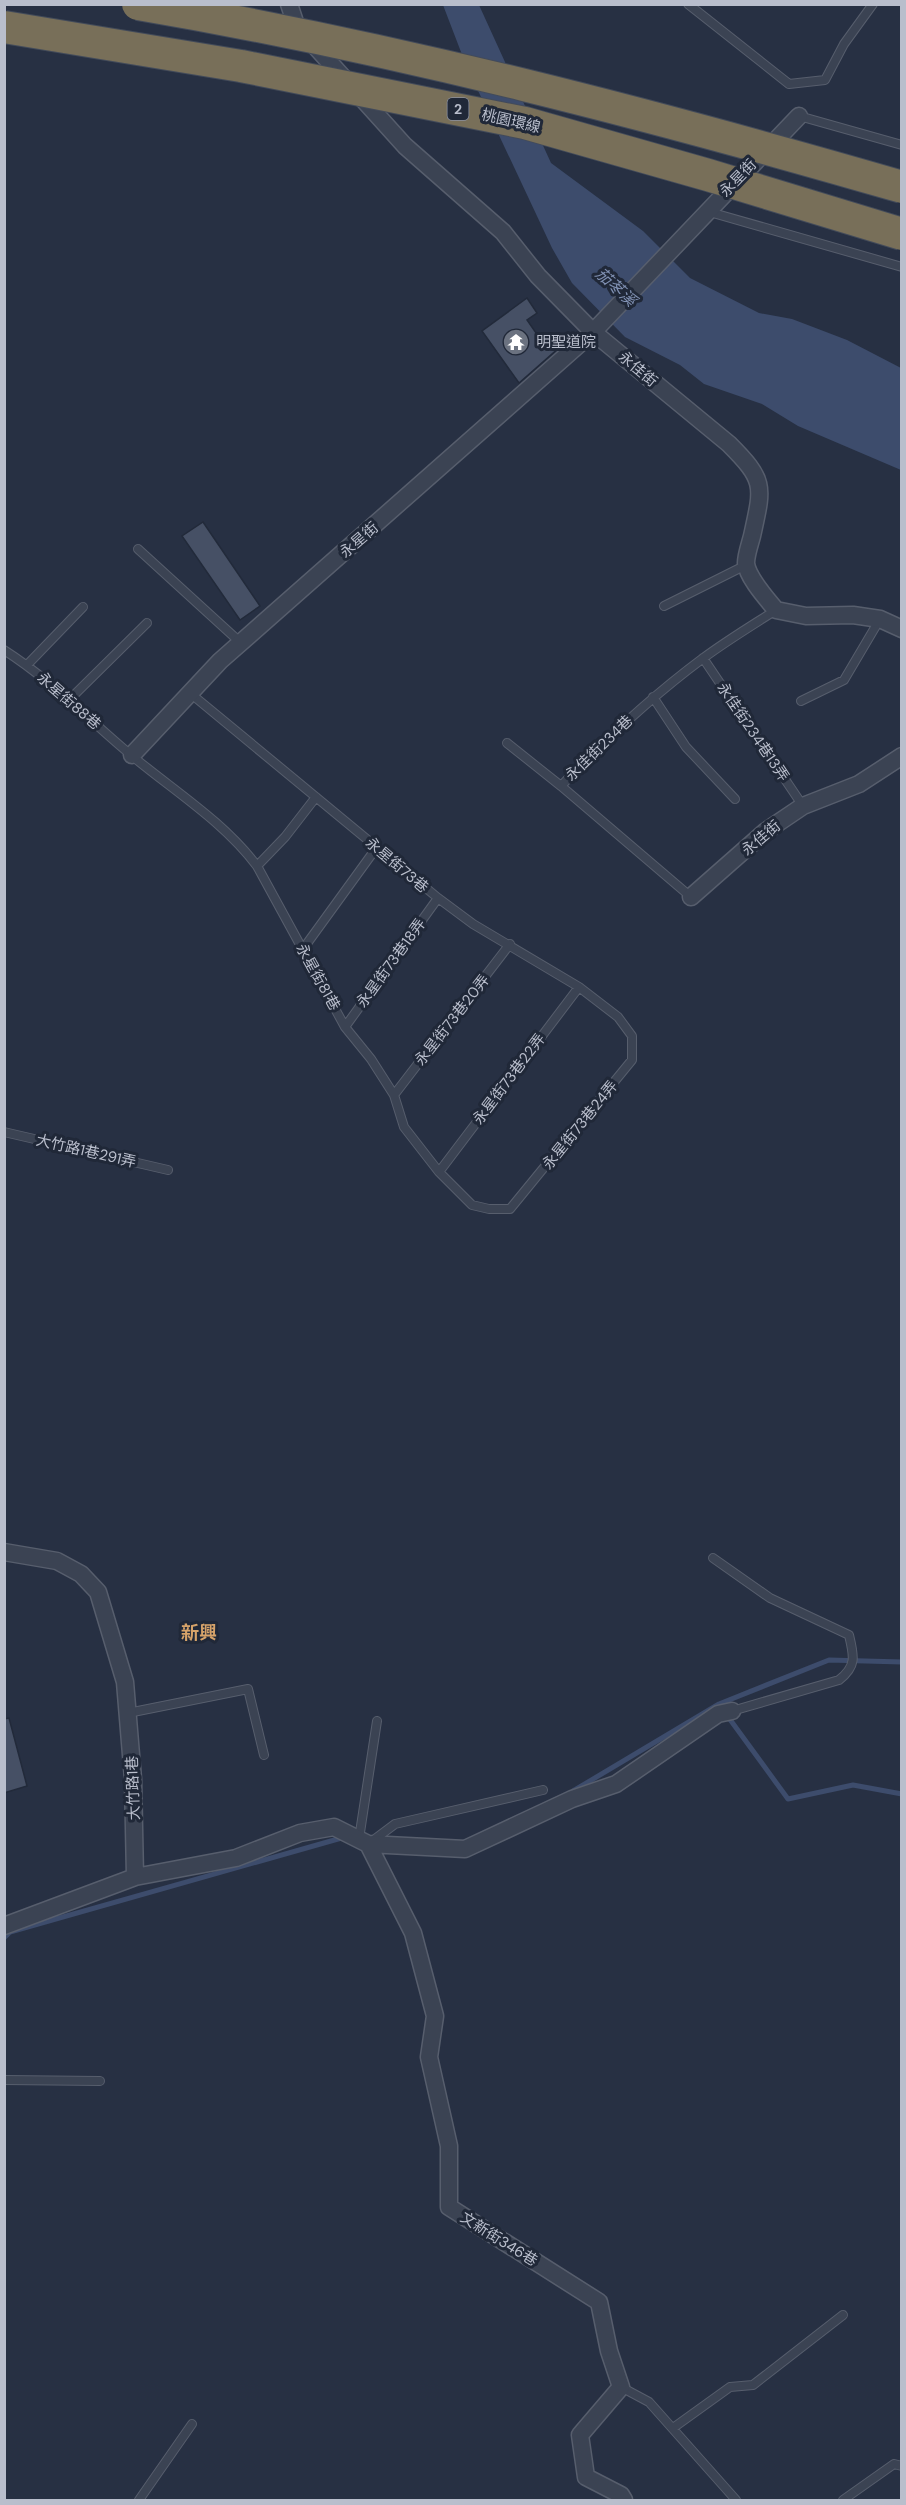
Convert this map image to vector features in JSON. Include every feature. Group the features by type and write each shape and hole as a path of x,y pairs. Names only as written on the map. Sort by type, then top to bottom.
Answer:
{"highway":[{"path":"138,4 215,17 560,92 747,142 902,187"},
{"name":"桃園環線","path":"4,27 241,66 525,123 708,175 902,234"}],"street":[{"name":"永佳街","path":"288,4 296,25 405,146 503,232 538,276 593,332 729,444 749,464 760,481 758,508 746,564"},
{"name":"永星街","path":"132,755 241,643 593,332 799,116"},
{"path":"746,564 755,584 776,610 806,616 853,615 880,619 902,629"},
{"name":"永佳街","path":"691,897 766,831 803,806 859,784 902,756"},
{"name":"大竹路1巷","path":"4,1552 57,1561 81,1574 98,1592 126,1682 133,1779 135,1877"},
{"path":"4,1926 135,1877 236,1858 300,1833 334,1827 360,1837 471,1846 572,1799 616,1784 724,1712"},
{"name":"文新街346巷","path":"360,1837 413,1932 435,2016 429,2057 449,2146 449,2207 599,2302 609,2351 621,2387"},
{"path":"621,2387 580,2435 586,2477 621,2495 624,2500"}],"lane":[{"path":"688,4 789,84 825,80 844,44 873,4"},
{"path":"799,116 902,145"},
{"path":"706,211 902,267"},
{"path":"138,549 241,643"},
{"path":"664,606 746,564"},
{"path":"27,665 83,607"},
{"name":"永佳街234巷","path":"691,897 561,786 604,741 653,697 704,658 776,610"},
{"path":"801,701 844,680 880,619"},
{"path":"69,700 147,623"},
{"name":"永星街88巷","path":"4,650 27,665 132,755"},
{"name":"永佳街234巷13弄","path":"704,658 803,806"},
{"name":"永星街73巷","path":"190,693 438,898 473,924 579,987 618,1017"},
{"path":"653,697 686,747 735,799"},
{"path":"507,743 561,786"},
{"name":"永星街81巷","path":"132,755 222,827 257,866 345,1027 371,1059 394,1095 404,1127 439,1172 472,1205 489,1209"},
{"path":"257,866 285,837 316,797"},
{"path":"303,949 377,847"},
{"name":"永星街73巷18弄","path":"345,1027 438,898"},
{"name":"永星街73巷20弄","path":"394,1095 510,944"},
{"name":"永星街73巷22弄","path":"439,1172 579,987"},
{"name":"永星街73巷24弄","path":"489,1209 510,1209 632,1060 632,1036 618,1017"},
{"name":"大竹路1巷291弄","path":"4,1132 168,1170"},
{"path":"713,1558 771,1598 849,1635 854,1656 850,1672 839,1680 724,1712"},
{"path":"128,1713 248,1689 264,1755"},
{"path":"377,1721 360,1837 384,1833 395,1824 543,1790"},
{"path":"4,2080 100,2081"},
{"path":"672,2428 730,2387 753,2385 843,2315"},
{"path":"621,2387 649,2402 736,2500"},
{"path":"139,2500 192,2424"},
{"path":"843,2500 894,2464 902,2466"}],"water":[{"name":"茄苳溪","path":"443,5 479,5 551,163 643,231 690,278 759,313 792,319 847,340 901,368 901,470 798,426 762,404 704,384 680,365 625,337 572,283 552,248 466,65"}],"building":[{"name":"明聖道院","path":"527,298 537,313 527,320 545,346 555,338 561,346 519,383 482,331"},
{"path":"203,522 260,606 240,620 182,536"},
{"path":"9,1718 27,1786 4,1793 4,1719"}],"waterway":[{"path":"573,1791 719,1704 829,1660 902,1662"},
{"path":"726,1714 788,1799 853,1785 902,1794"},
{"path":"4,1938 10,1932 345,1837"}],"place":[{"name":"明聖道院","path":"516,342"}],"district":[{"name":"新興","path":"199,1633"}]}
